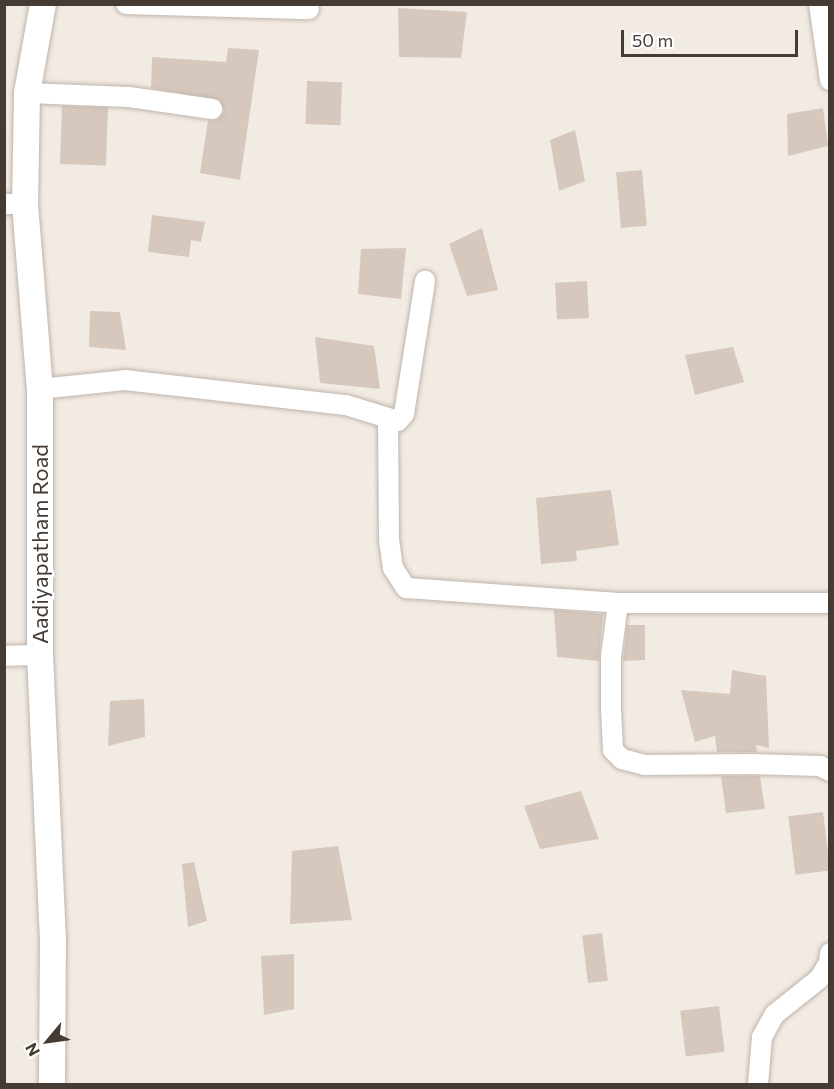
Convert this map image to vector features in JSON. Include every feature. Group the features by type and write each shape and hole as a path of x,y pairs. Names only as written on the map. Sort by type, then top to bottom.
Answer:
{"street":[{"name":"Aadiyapatham Road","path":"43,4 27,93 15,204 40,389 40,655 53,937 52,1084"},
{"path":"126,4 309,9"},
{"path":"819,4 830,80"},
{"path":"27,93 129,97 213,109"},
{"path":"40,389 125,380 346,405 398,421 404,414 426,281"},
{"path":"387,419 389,540 393,568 406,588 618,603 830,603"},
{"path":"618,603 611,657 611,709 613,750 622,759 644,765 820,766 830,771"},
{"path":"4,656 40,655"},
{"path":"758,1084 762,1037 775,1014 819,979 829,963 830,953"}],"building":[{"path":"398,8 467,12 461,58 399,57"},
{"path":"228,48 259,50 240,180 200,173 208,121 217,120 224,111 220,100 151,88 152,57 226,62"},
{"path":"307,81 342,82 340,125 305,124"},
{"path":"62,106 108,108 106,166 60,164"},
{"path":"823,108 828,146 788,156 787,114"},
{"path":"575,130 585,181 559,191 550,140"},
{"path":"642,170 647,226 621,228 616,172"},
{"path":"152,215 205,222 201,242 191,240 189,257 148,252"},
{"path":"482,228 498,290 467,296 449,244"},
{"path":"406,248 401,299 358,294 361,249"},
{"path":"587,281 589,318 557,320 555,283"},
{"path":"90,311 120,312 126,350 89,347"},
{"path":"315,337 374,346 380,389 320,383"},
{"path":"733,347 744,382 695,395 685,355"},
{"path":"611,490 619,545 576,551 577,561 541,564 536,498"},
{"path":"554,610 603,614 599,661 557,657"},
{"path":"627,625 645,625 645,660 623,661"},
{"path":"732,670 766,676 769,748 756,745 757,752 717,752 715,736 695,742 681,690 730,694"},
{"path":"144,699 145,737 108,746 110,701"},
{"path":"721,776 760,776 765,809 726,813"},
{"path":"581,791 599,839 540,849 524,806"},
{"path":"823,812 830,871 795,875 788,816"},
{"path":"338,846 352,920 290,924 292,851"},
{"path":"194,862 207,921 188,927 182,864"},
{"path":"602,933 608,981 588,983 582,935"},
{"path":"294,954 294,1009 264,1015 261,956"},
{"path":"719,1006 725,1052 686,1056 680,1011"}]}
